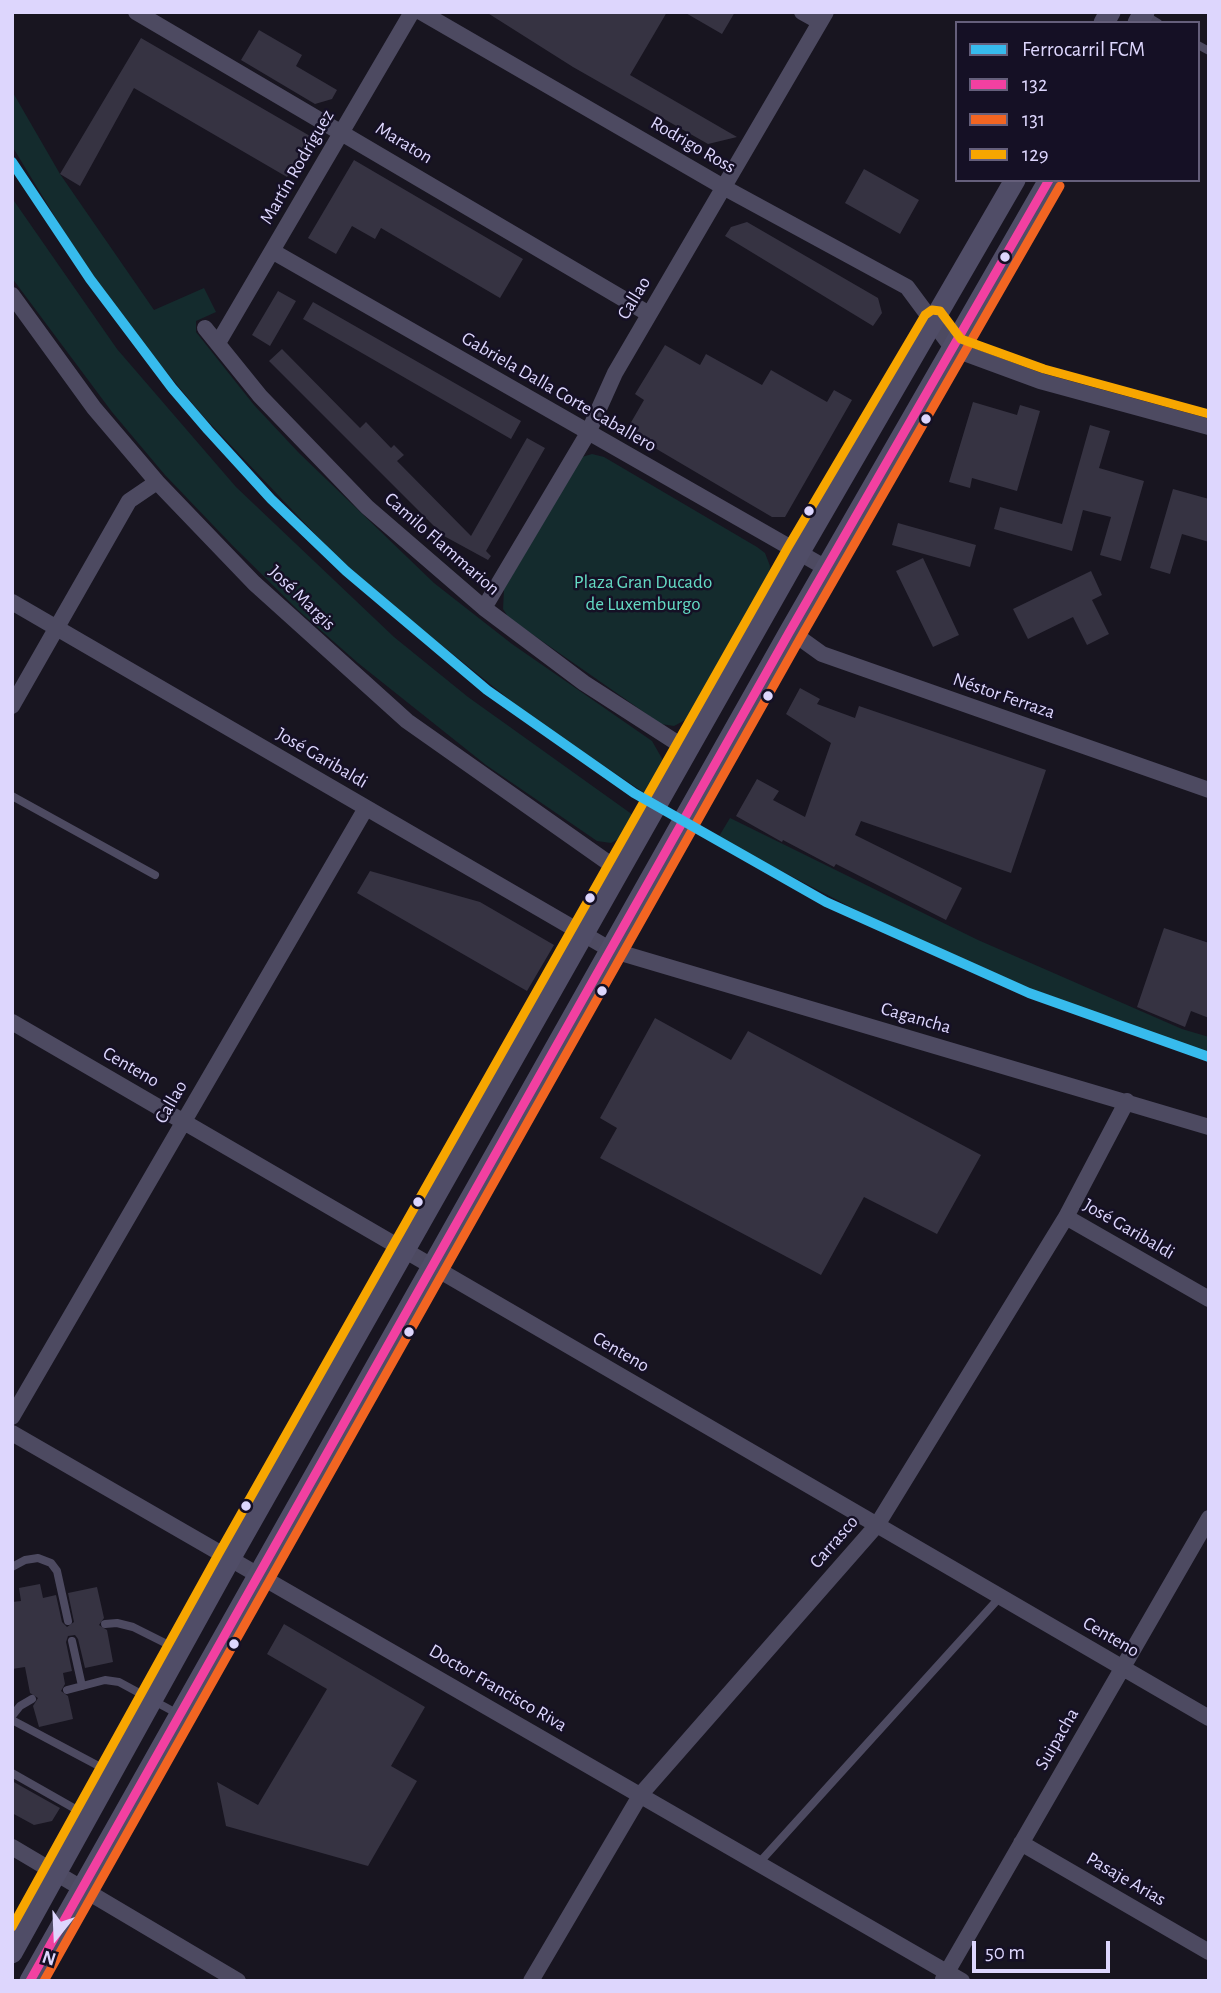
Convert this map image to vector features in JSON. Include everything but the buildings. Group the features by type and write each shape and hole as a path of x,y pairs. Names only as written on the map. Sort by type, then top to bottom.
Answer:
{"main road":[{"path":"12,1953 230,1559 585,936 799,553 1014,182"},
{"path":"30,1981 790,631 1048,182"}],"street":[{"name":"Maraton","path":"136,12 343,131 649,314"},
{"name":"Martín Rodríguez","path":"218,343 412,12"},
{"name":"Rodrigo Ross","path":"421,12 725,188 906,287 953,349"},
{"path":"802,12 823,17"},
{"name":"Callao","path":"484,608 588,433 615,373 823,17"},
{"name":"Gabriela Dalla Corte Caballero","path":"272,251 826,568"},
{"name":"José Margis","path":"12,295 94,408 157,482 264,592 407,721 620,871"},
{"name":"Camilo Flammarion","path":"205,328 260,396 367,507 484,608 584,683 688,750"},
{"path":"953,349 1040,381 1209,427"},
{"path":"12,706 129,501 157,482"},
{"name":"José Garibaldi","path":"12,602 611,950"},
{"name":"Néstor Ferraza","path":"790,631 821,654 1209,790"},
{"name":"Callao","path":"14,1410 366,808"},
{"name":"Cagancha","path":"611,950 1209,1127"},
{"name":"Centeno","path":"12,1022 1209,1718"},
{"name":"Carrasco","path":"531,1981 641,1794 877,1525 1066,1217 1127,1101"},
{"name":"José Garibaldi","path":"1066,1217 1209,1298"},
{"name":"Doctor Francisco Riva","path":"12,1433 641,1794 944,1976 962,1981"},
{"name":"Suipacha","path":"944,1976 1209,1518"},
{"name":"Pasaje Arias","path":"1021,1843 1209,1952"},
{"path":"12,1847 238,1981"}],"lane":[{"path":"12,796 155,875"},
{"path":"12,1567 25,1560 38,1558 51,1563 57,1571 68,1621"},
{"path":"758,1864 1000,1597"},
{"path":"105,1624 117,1623 133,1627 180,1651"},
{"path":"72,1641 82,1686"},
{"path":"67,1690 105,1680 119,1682 180,1715"},
{"path":"32,1699 12,1718 113,1773"},
{"path":"12,1773 89,1817"}],"green space":[{"path":"12,91 60,174 154,310 204,288 216,312 196,321 196,332 254,405 299,453 434,583 512,644 652,741 664,762 646,794 531,717 398,610 333,553 203,416 143,344 83,263 12,146"},
{"path":"12,198 117,349 236,487 394,637 468,697 633,815 624,836 611,843 597,841 486,765 358,663 299,611 233,546 165,475 112,412 12,278"},
{"name":"Plaza Gran Ducado de Luxemburgo","path":"592,454 604,457 757,547 765,553 770,566 769,577 689,718 674,726 661,724 509,618 503,609 504,589 582,457"},
{"path":"730,818 978,940 1182,1029 1209,1037 1209,1054 1029,988 883,924 718,838"}],"rail line":[{"name":"FCM","path":"12,162 90,279 172,388 208,430 271,499 346,571 487,690 634,793 826,902 1029,993 1209,1057"}],"transit line":[{"name":"132","path":"30,1981 790,631 1048,182"},
{"name":"131","path":"44,1981 801,637 1060,186"},
{"name":"129","path":"12,1927 219,1553 788,547 925,315 932,310 940,311 961,339 1044,369 1209,414"}]}
